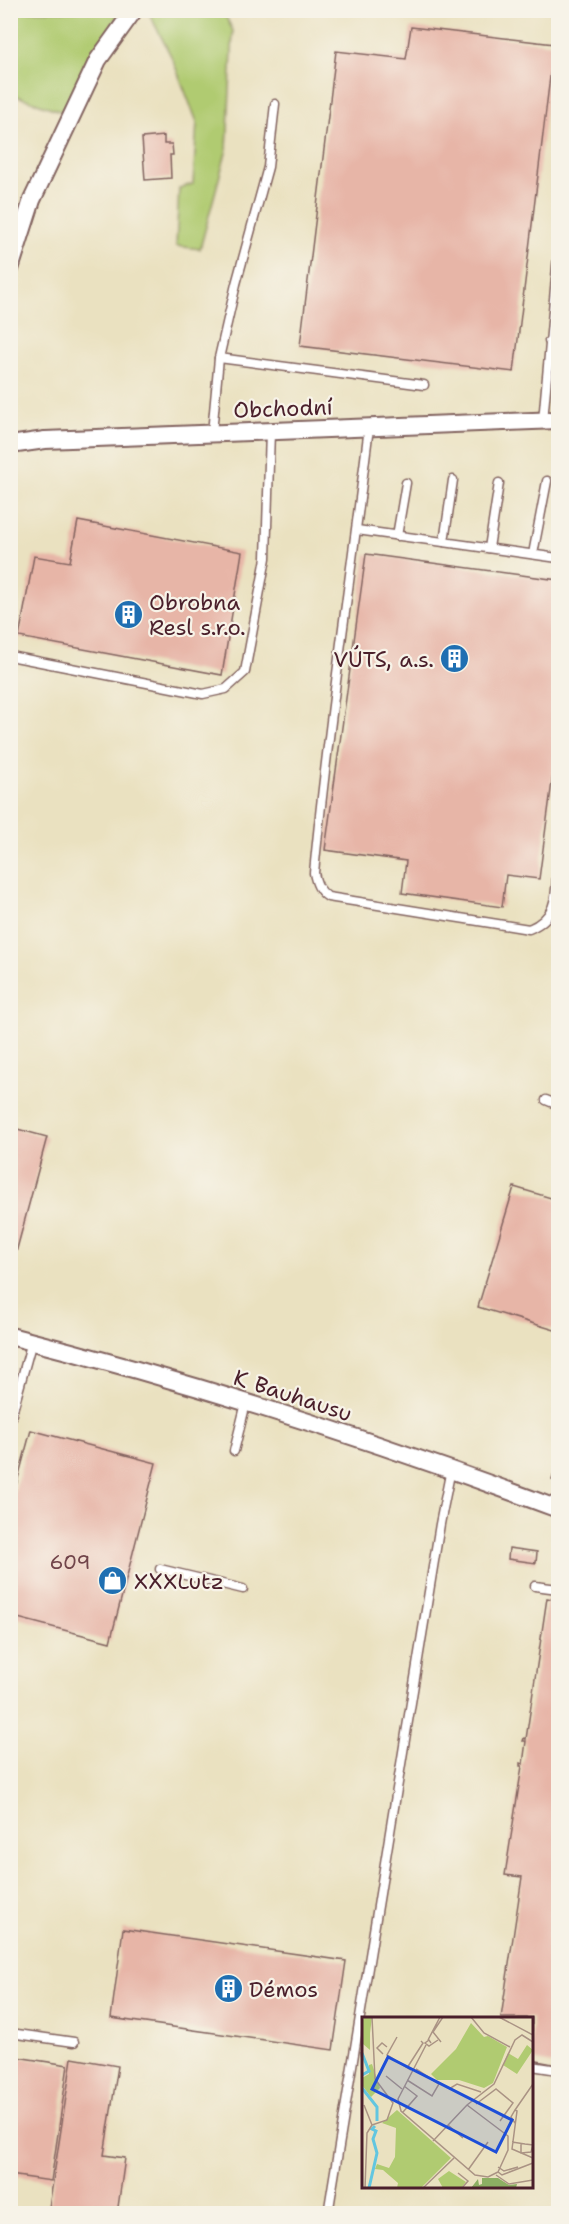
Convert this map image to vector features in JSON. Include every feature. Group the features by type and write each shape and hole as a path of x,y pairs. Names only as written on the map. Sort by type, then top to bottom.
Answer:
{"street":[{"path":"10,270 32,200 98,60 134,10"},
{"name":"Obchodní","path":"10,445 45,440 551,420"},
{"name":"K Bauhausu","path":"10,1336 246,1403 451,1469 558,1509"}],"lane":[{"path":"212,433 219,358 236,284 268,166 275,104"},
{"path":"551,420 558,255"},
{"path":"219,358 424,385"},
{"path":"369,427 323,776 314,873 322,893 328,897 529,929 546,919 553,909 558,860"},
{"path":"10,656 203,694 226,689 245,672 266,558 270,430"},
{"path":"444,542 453,480"},
{"path":"533,554 547,481"},
{"path":"397,536 406,483"},
{"path":"489,548 499,483"},
{"path":"357,530 558,558"},
{"path":"546,1100 558,1105"},
{"path":"10,1421 32,1341"},
{"path":"234,1451 246,1403"},
{"path":"328,2214 440,1524 451,1469"},
{"path":"160,1569 243,1589"},
{"path":"535,1586 558,1589"},
{"path":"10,2033 74,2042"},
{"path":"533,2066 558,2070"}],"green space":[{"path":"11,11 120,11 63,112 11,94"},
{"path":"148,11 223,11 233,31 227,149 200,249 176,246 179,188 193,184 197,122 172,58"}],"building":[{"path":"411,27 554,44 514,372 300,346 336,51 406,59"},
{"path":"164,136 164,144 172,144 171,178 145,180 142,138"},
{"name":"Obrobna Resl s.r.o.","path":"78,521 242,552 222,675 19,637 34,556 70,562"},
{"name":"VÚTS, a.s.","path":"366,554 558,580 558,737 539,879 506,875 502,907 402,893 406,861 325,850"},
{"path":"10,1127 47,1137 14,1260 10,1259"},
{"path":"514,1187 558,1200 558,1331 478,1307"},
{"path":"31,1430 156,1463 110,1642 10,1616 10,1508"},
{"path":"555,1470 558,1471 558,1483 552,1480"},
{"path":"509,1548 537,1552 536,1563 508,1559"},
{"path":"547,1598 558,1600 558,2065 533,2060 533,2017 501,2017 522,1877 505,1875 522,1766 520,1763 523,1764 526,1741 523,1741 524,1738 526,1739"},
{"name":"Démos","path":"123,1929 346,1961 333,2050 111,2018"},
{"path":"10,2056 68,2065 51,2181 10,2175"},
{"path":"72,2058 118,2066 104,2155 125,2158 117,2214 48,2214"}],"place":[{"name":"Obrobna Resl s.r.o.","path":"128,615"},
{"name":"VÚTS, a.s.","path":"455,659"},
{"name":"XXXLutz","path":"113,1581"},
{"name":"Démos","path":"228,1989"}]}
